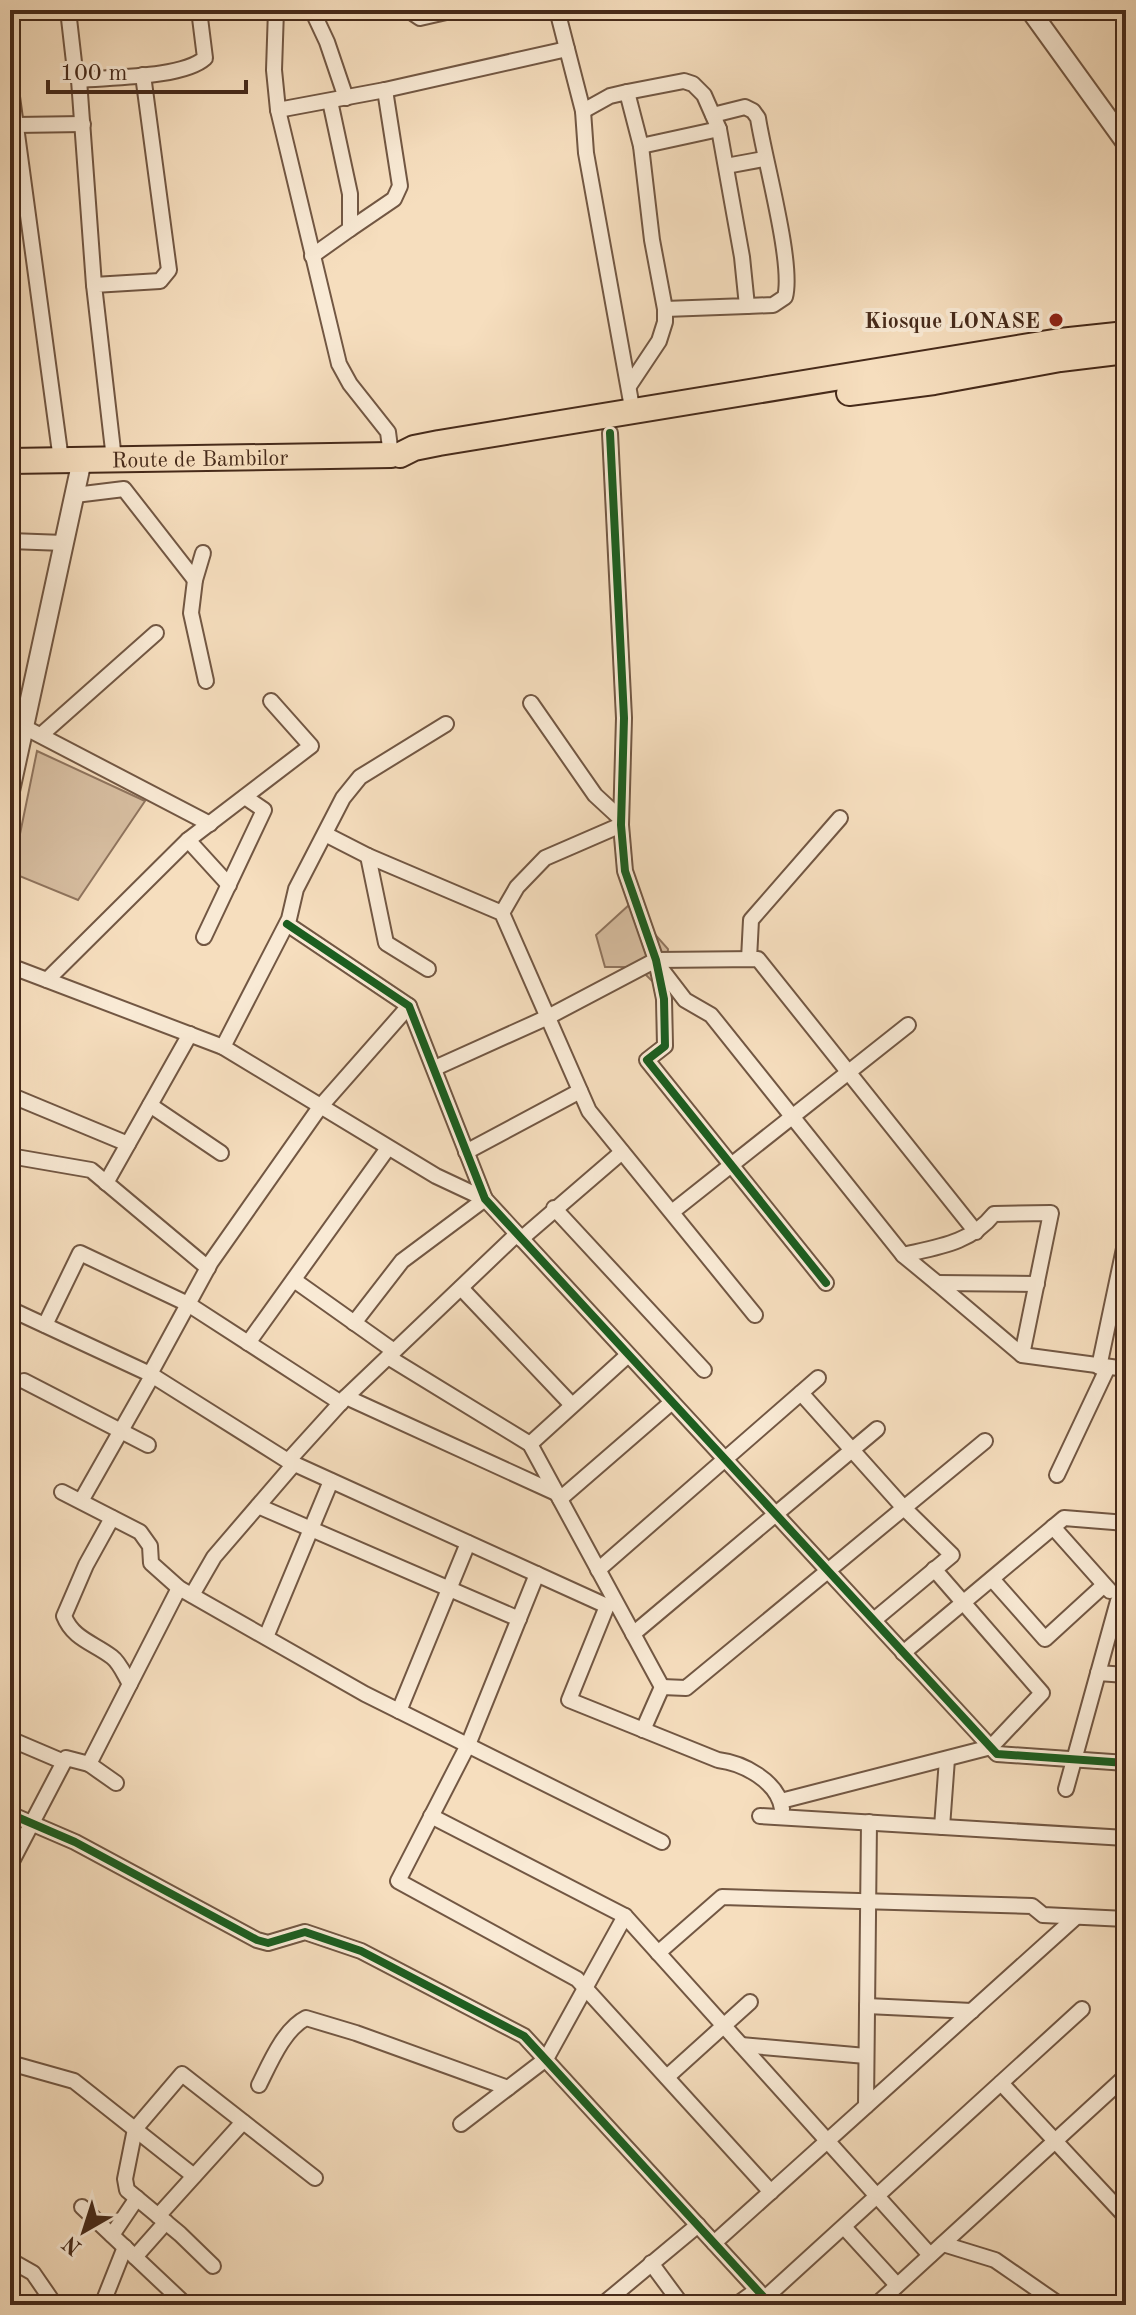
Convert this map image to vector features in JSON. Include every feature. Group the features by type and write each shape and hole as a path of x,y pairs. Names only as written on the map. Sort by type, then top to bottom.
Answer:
{"main road":[{"path":"1126,334 1060,341 439,443 414,448 400,455 415,458 453,456 934,382 1019,365 1126,351"},
{"name":"Route de Bambilor","path":"10,461 391,455"}],"street":[{"path":"69,10 75,71 79,80 94,285 114,459"},
{"path":"79,80 143,75 197,66 205,58 199,10"},
{"path":"276,10 274,70 278,110 339,364 350,384 388,432 391,455"},
{"path":"312,10 327,42 346,98"},
{"path":"408,10 420,18 455,10"},
{"path":"557,10 583,111 586,153 633,413"},
{"path":"1030,10 1126,143"},
{"path":"278,110 385,90 567,49"},
{"path":"94,285 160,281 169,270 143,75"},
{"path":"583,111 610,96 684,81 693,84 704,95 716,122 726,166 747,306"},
{"path":"10,82 72,460 75,495 32,731 10,791"},
{"path":"312,256 394,199 400,186 385,90"},
{"path":"627,92 641,146 652,240 665,309 659,341 629,386"},
{"path":"330,101 350,194 350,229"},
{"path":"641,146 716,122 745,107 753,111 758,118 784,255 787,289 785,297 773,305 665,309"},
{"path":"16,125 83,124"},
{"path":"726,166 764,159"},
{"path":"610,433 624,718 621,822 625,871 656,960 664,999 665,1046 647,1060 826,1283"},
{"path":"75,495 124,489 195,580"},
{"path":"10,541 64,543"},
{"path":"203,553 195,580 191,613 206,681"},
{"path":"32,731 156,633"},
{"path":"47,980 188,840 311,746 271,701"},
{"path":"531,703 595,795 621,822"},
{"path":"223,1047 287,924 296,889 343,798 360,777 446,724"},
{"path":"32,731 210,824"},
{"path":"204,937 264,810 245,797"},
{"path":"749,959 751,920 840,818"},
{"path":"502,913 517,887 545,858 621,822"},
{"path":"325,834 368,856 502,913 589,1111 755,1315"},
{"path":"188,840 229,885"},
{"path":"368,856 386,943 428,969"},
{"path":"287,924 409,1006 485,1199 997,1754 1126,1763"},
{"path":"435,1068 548,1017 656,960 758,959 976,1232"},
{"path":"656,960 685,1000 711,1015 903,1255 1022,1355 1126,1369"},
{"path":"10,966 223,1047 436,1176 485,1199"},
{"path":"81,1501 208,1268 320,1107 409,1006"},
{"path":"672,1212 908,1025"},
{"path":"106,1183 190,1034"},
{"path":"466,1152 580,1091"},
{"path":"10,1095 128,1144"},
{"path":"150,1105 221,1153"},
{"path":"248,1343 388,1148"},
{"path":"89,1764 130,1684 186,1592 344,1400 461,1288 622,1152"},
{"path":"10,1156 91,1170 208,1268"},
{"path":"354,1323 402,1261 485,1199"},
{"path":"554,1208 704,1370"},
{"path":"903,1255 951,1244 976,1232 994,1214 1051,1213 1022,1355"},
{"path":"1057,1475 1104,1367 1120,1292 1126,1239"},
{"path":"45,1325 80,1253 188,1304 344,1400 558,1496"},
{"path":"294,1280 391,1354 530,1444 598,1570 611,1604 633,1634 662,1687"},
{"path":"937,1283 1037,1284"},
{"path":"461,1288 572,1405"},
{"path":"10,1309 151,1375 291,1462 537,1574 611,1604"},
{"path":"530,1444 628,1355"},
{"path":"598,1570 818,1378"},
{"path":"24,1381 148,1445"},
{"path":"801,1393 904,1508 952,1555 874,1620"},
{"path":"558,1496 672,1402"},
{"path":"633,1634 877,1429"},
{"path":"662,1687 686,1688 985,1441"},
{"path":"266,1637 331,1481"},
{"path":"62,1492 140,1532 150,1546 151,1563 186,1592 399,1711 662,1842"},
{"path":"258,1506 519,1619"},
{"path":"112,1518 86,1565 64,1616 68,1626 85,1641 115,1659 130,1684"},
{"path":"903,1653 1064,1518 1124,1518"},
{"path":"1053,1527 1104,1585 1122,1600 1066,1789"},
{"path":"399,1711 468,1543"},
{"path":"781,1801 991,1747 1042,1693 934,1569"},
{"path":"537,1574 468,1745 398,1881 577,1979 771,2192"},
{"path":"992,1579 1045,1639 1104,1585"},
{"path":"611,1604 569,1700 718,1760 743,1765 773,1789 781,1801 783,1817"},
{"path":"1098,1673 1126,1675"},
{"path":"643,1730 662,1687"},
{"path":"10,1739 64,1762"},
{"path":"10,1865 66,1758 89,1764 116,1783"},
{"path":"942,1827 947,1759"},
{"path":"10,1814 75,1842 257,1940 268,1943 305,1932 361,1951 524,2036 764,2298"},
{"path":"431,1816 625,1916 930,2255"},
{"path":"760,1816 1126,1838"},
{"path":"866,2106 869,1822"},
{"path":"658,1953 722,1897 1032,1906 1043,1915 1126,1919"},
{"path":"461,2124 546,2059 625,1916"},
{"path":"714,2243 1076,1917"},
{"path":"667,2077 750,2002"},
{"path":"867,2006 972,2011"},
{"path":"736,2305 764,2298 1082,2009"},
{"path":"259,2085 297,2023 306,2018 508,2088"},
{"path":"741,2045 866,2056"},
{"path":"10,2063 74,2081 194,2176"},
{"path":"213,2266 127,2190 125,2179 135,2129 182,2074 315,2178"},
{"path":"876,2305 1126,2076"},
{"path":"1001,2083 1126,2217"},
{"path":"102,2305 130,2252 162,2219 194,2176 243,2122"},
{"path":"112,2235 137,2198"},
{"path":"82,2207 186,2305"},
{"path":"602,2305 698,2225"},
{"path":"844,2227 897,2285"},
{"path":"943,2244 995,2260 1060,2305"},
{"path":"10,2260 33,2273 55,2304"},
{"path":"651,2263 682,2305"}],"shaded area":[{"path":"37,751 145,801 78,900 12,873"},
{"path":"629,905 668,949 666,971 653,982 638,967 605,967 596,935"}],"cycle path":[{"path":"610,433 624,718 621,825 625,871 656,960 664,999 665,1046 647,1060 826,1283"},
{"path":"287,924 409,1006 485,1199 997,1754 1126,1763"},
{"path":"10,1814 75,1842 257,1940 268,1943 305,1932 361,1951 524,2036 771,2305"}],"place":[{"name":"Kiosque LONASE","path":"1056,320"}]}
